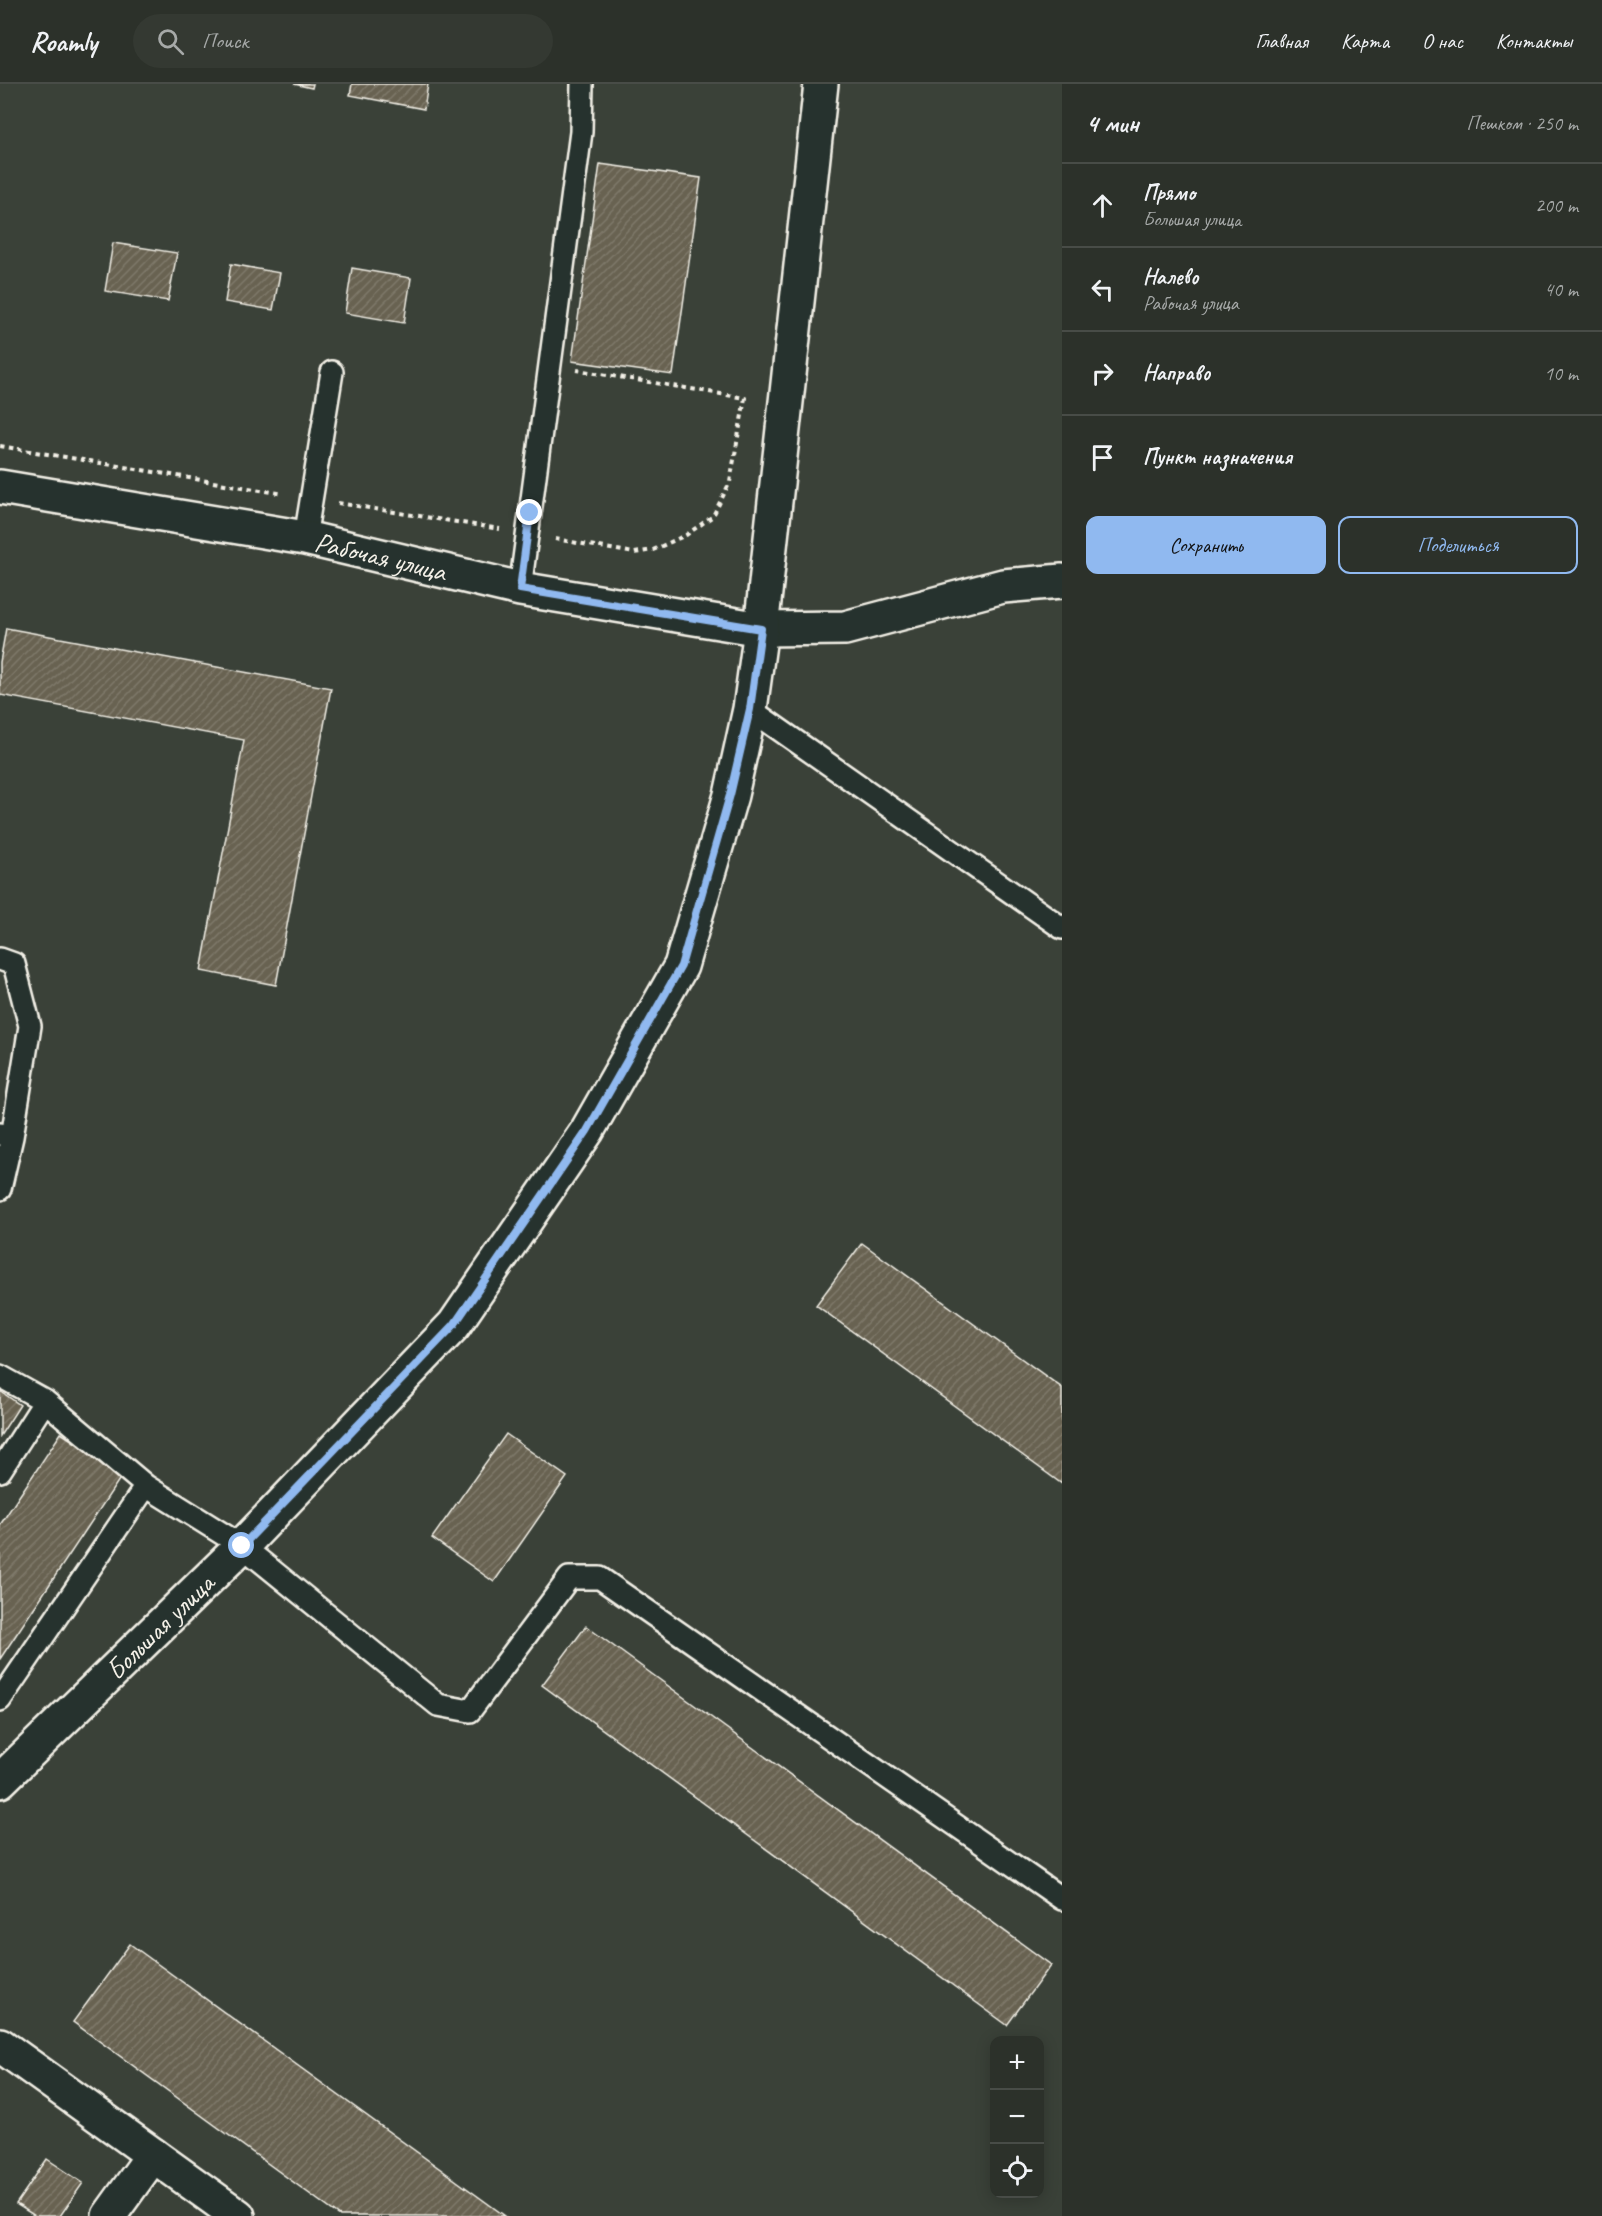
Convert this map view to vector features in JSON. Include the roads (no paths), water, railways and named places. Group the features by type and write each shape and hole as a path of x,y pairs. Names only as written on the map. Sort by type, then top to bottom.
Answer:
{"street":[{"name":"Большая улица","path":"0,1781 242,1546 454,1325 587,1131 681,966 730,795 750,709 761,629 820,84"},
{"name":"Рабочая улица","path":"0,487 305,538 520,589 761,629 845,628 1003,586 1062,581"},
{"path":"0,2045 238,2216"},
{"path":"109,2216 153,2155"}],"lane":[{"path":"520,589 581,132 582,84"},
{"path":"305,538 332,372"},
{"path":"750,709 1062,928"},
{"path":"0,959 14,964 30,1026 6,1136 0,1189"},
{"path":"0,1377 45,1401 146,1486 242,1546 438,1705 470,1712 569,1578 600,1578 1062,1899"},
{"path":"0,1472 45,1401"},
{"path":"0,1700 146,1486"}]}
